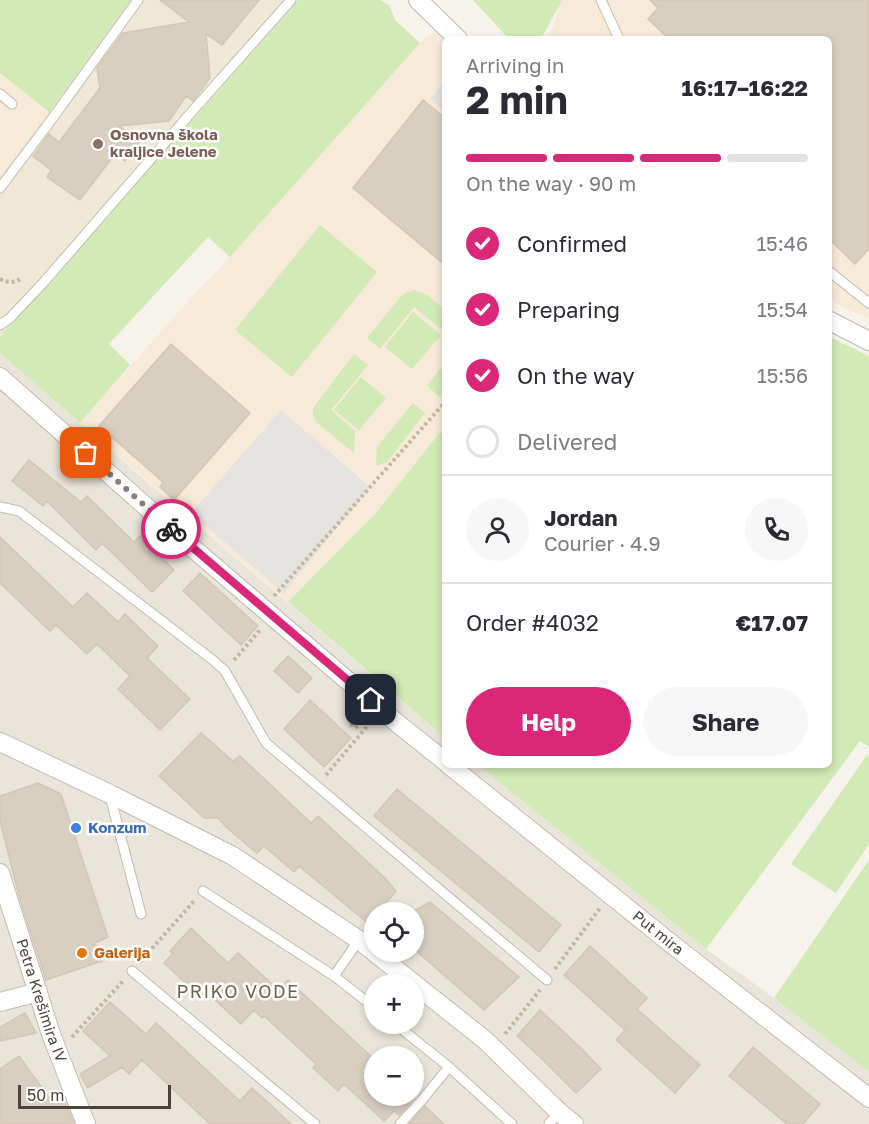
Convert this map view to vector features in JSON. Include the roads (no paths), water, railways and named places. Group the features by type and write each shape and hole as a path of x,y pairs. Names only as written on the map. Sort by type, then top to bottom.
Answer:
{"street":[{"path":"418,0 455,36"},
{"path":"832,322 869,341"},
{"path":"0,377 188,544 442,759"},
{"path":"0,742 233,856 359,940 485,1040 554,1118 574,1124"},
{"name":"Put mira","path":"453,768 869,1098"},
{"name":"Petra Krešimira IV","path":"0,873 58,1052 86,1124"},
{"path":"0,1002 38,992"}],"lane":[{"path":"0,188 138,0"},
{"path":"0,325 44,284 195,107 291,0"},
{"path":"601,0 618,36"},
{"path":"0,94 12,104"},
{"path":"832,274 869,303"},
{"path":"0,507 18,511 214,661 225,671 266,743 547,980"},
{"path":"110,794 141,914"},
{"path":"203,891 334,976 364,999"},
{"path":"334,976 359,940"},
{"path":"132,971 315,1124"},
{"path":"408,1034 449,1067 512,1124"},
{"path":"400,1124 449,1067"}],"place":[{"name":"Osnovna škola kraljice Jelene","path":"98,144"},
{"name":"Konzum","path":"76,828"},
{"name":"Galerija","path":"82,953"}],"district":[{"name":"PRIKO VODE","path":"238,992"}]}
